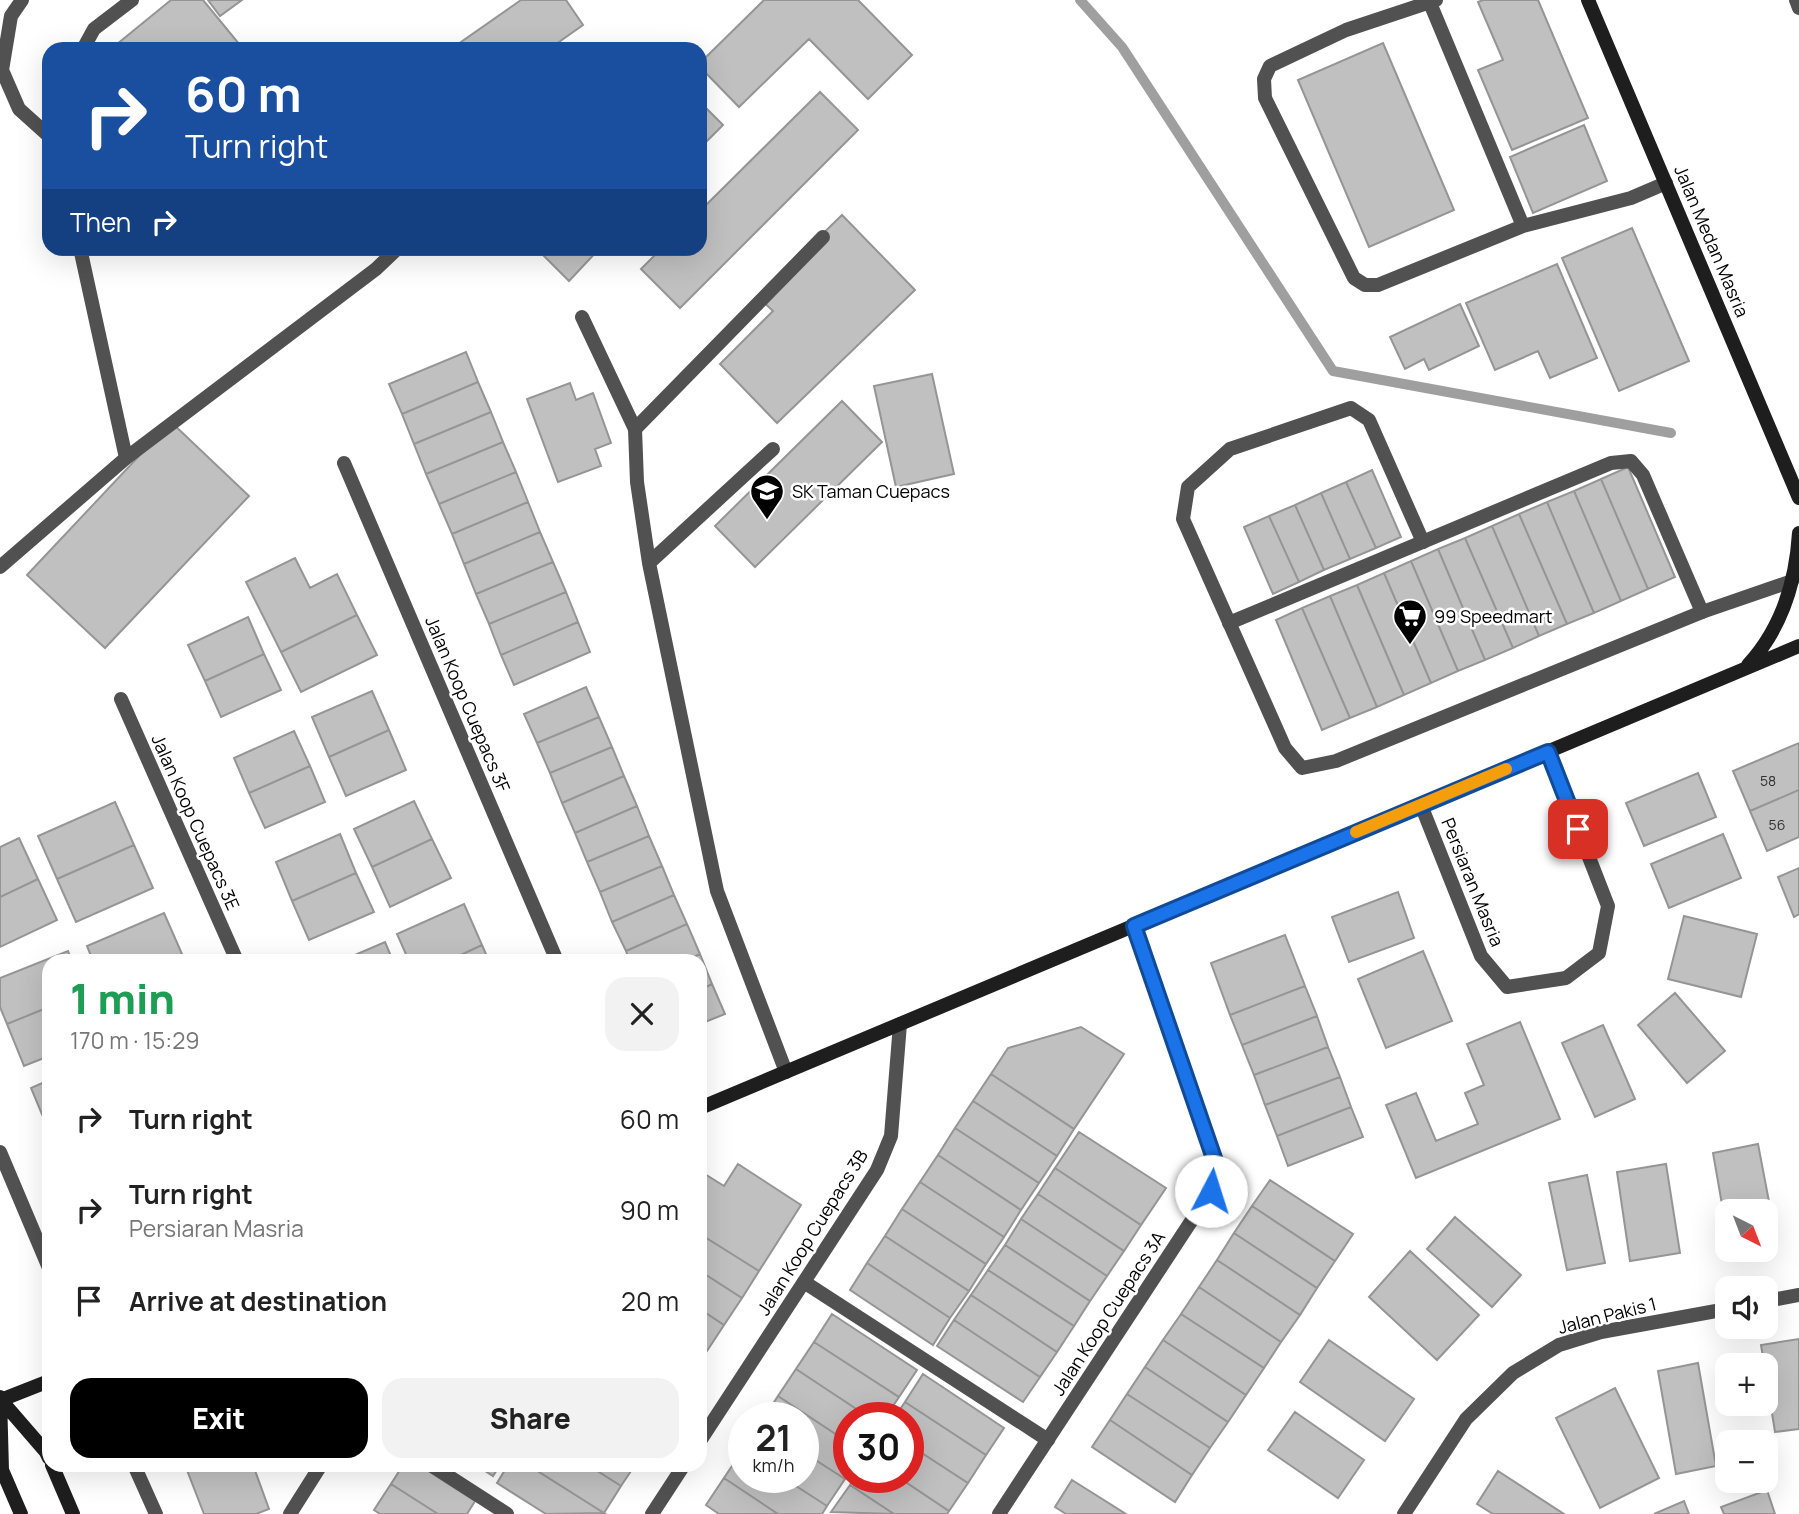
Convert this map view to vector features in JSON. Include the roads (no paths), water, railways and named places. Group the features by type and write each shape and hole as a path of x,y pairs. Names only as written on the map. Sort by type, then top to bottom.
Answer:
{"street":[{"path":"22,0 11,16 2,70 19,109 42,130"},
{"path":"87,42 94,29 132,0"},
{"name":"Jalan Medan Masria","path":"1588,0 1798,497 1799,513"},
{"path":"1796,0 1799,8"},
{"path":"1523,226 1433,1 1346,30 1270,66 1264,79 1265,98 1354,278 1365,285 1378,285 1523,226 1631,198 1666,183"},
{"path":"635,429 823,237"},
{"path":"82,256 126,458"},
{"path":"0,567 126,458 390,256"},
{"path":"582,317 635,429 637,482 649,563 717,891 786,1072"},
{"path":"1423,542 1370,420 1351,408 1230,449 1188,486 1183,519 1285,748 1303,768 1336,761 1702,612 1792,581"},
{"path":"649,563 773,449"},
{"path":"1229,623 1611,463 1631,461 1643,475 1702,612"},
{"name":"Jalan Koop Cuepacs 3F","path":"344,463 554,954"},
{"path":"1745,669 1759,653 1784,608 1792,581 1799,533"},
{"path":"707,1105 1799,646"},
{"name":"Jalan Koop Cuepacs 3E","path":"121,699 234,954"},
{"name":"Persiaran Masria","path":"1421,805 1481,956 1507,987 1566,978 1599,953 1608,905 1548,752"},
{"name":"Jalan Koop Cuepacs 3A","path":"999,1514 1211,1191 1216,1164 1134,926"},
{"name":"Jalan Koop Cuepacs 3B","path":"707,1430 877,1170 891,1136 900,1024"},
{"path":"0,1152 42,1251"},
{"path":"804,1282 1048,1440"},
{"path":"1778,1299 1799,1295"},
{"name":"Jalan Pakis 1","path":"1405,1514 1466,1419 1513,1373 1559,1345 1601,1332 1715,1311"},
{"path":"1,1399 42,1384"},
{"path":"1,1399 42,1446"},
{"path":"1,1399 2,1470 21,1514"},
{"path":"55,1472 73,1514"},
{"path":"137,1472 156,1514"},
{"path":"290,1514 317,1472"},
{"path":"442,1472 507,1514"},
{"path":"652,1514 679,1472"}],"waterway":[{"path":"1080,0 1122,47 1333,371 1671,433"}],"place":[{"name":"SK Taman Cuepacs","path":"767,521"},
{"name":"99 Speedmart","path":"1410,646"}]}
